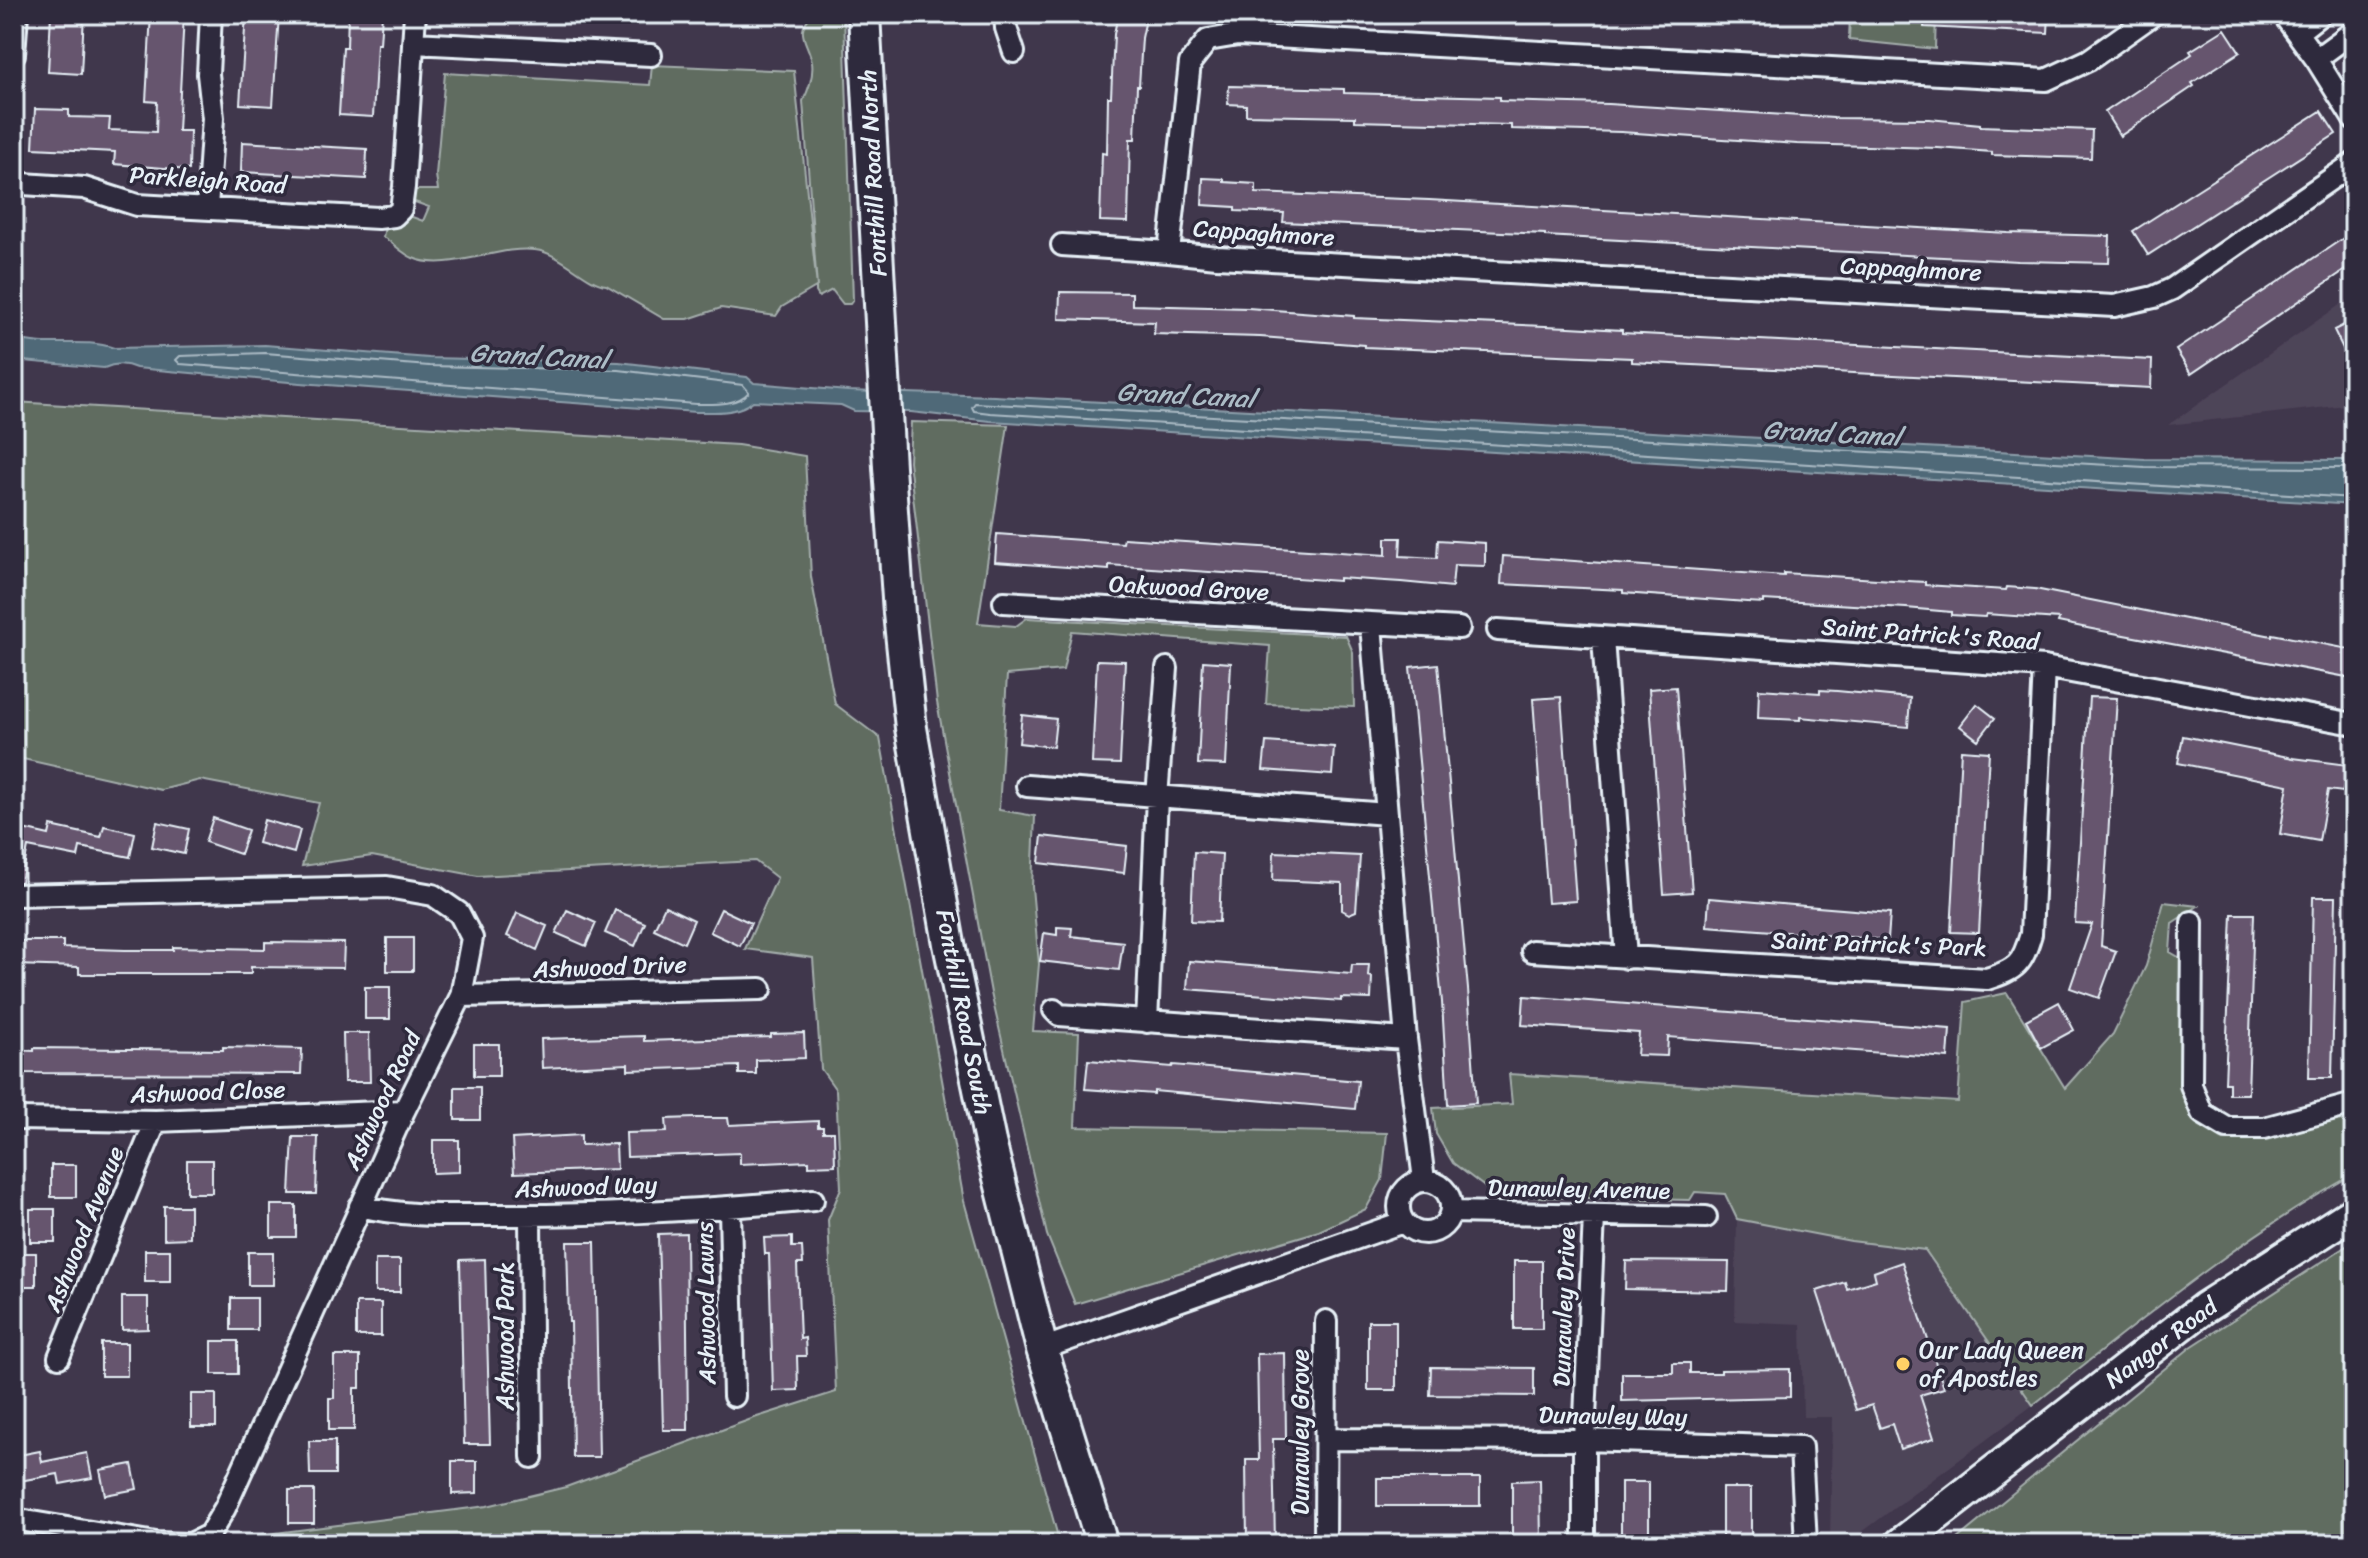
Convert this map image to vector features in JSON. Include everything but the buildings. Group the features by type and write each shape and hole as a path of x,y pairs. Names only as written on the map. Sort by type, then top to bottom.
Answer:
{"main road":[{"name":"Fonthill Road North","path":"864,14 889,467"},
{"name":"Fonthill Road South","path":"889,467 911,728 949,944 990,1142 1042,1349 1102,1544"},
{"name":"Nangor Road","path":"1900,1544 2204,1308 2354,1212"},
{"path":"1086,1491 1111,1512 1122,1544"}],"street":[{"path":"14,54 17,14"},
{"path":"207,208 213,118 208,74 211,14"},
{"path":"415,14 413,43 651,55"},
{"path":"1005,14 1014,52"},
{"name":"Cappaghmore","path":"2154,14 2089,60 2046,80 1238,35 1208,40 1190,63 1169,252 2114,306 2154,297 2172,289 2354,163"},
{"path":"2283,14 2354,120"},
{"path":"2297,33 2321,14"},
{"path":"2316,59 2354,31"},
{"name":"Parkleigh Road","path":"14,180 23,184 84,188 137,205 390,218 399,212 404,187 413,43"},
{"path":"1062,245 1169,252"},
{"name":"Oakwood Grove","path":"1004,602 1459,628"},
{"path":"1371,625 1406,1039 1424,1180"},
{"name":"Saint Patrick's Road","path":"1498,630 2044,667 2354,724"},
{"path":"1603,638 1626,958"},
{"name":"Saint Patrick's Park","path":"1532,951 1987,979 2011,971 2024,959 2031,934 2044,667"},
{"path":"1147,1022 1157,797 1167,668"},
{"path":"1027,786 1387,814"},
{"name":"Ashwood Road","path":"14,895 387,887 433,895 459,913 472,938 461,996 360,1206 225,1508 209,1535 191,1544 156,1543 14,1519"},
{"path":"2192,922 2191,1085 2202,1113 2227,1128 2264,1128 2354,1104"},
{"name":"Ashwood Drive","path":"461,996 761,989"},
{"path":"1054,1010 1059,1015 1406,1039"},
{"name":"Ashwood Close","path":"14,1119 156,1121 404,1111"},
{"name":"Ashwood Avenue","path":"59,1357 156,1121"},
{"path":"1424,1180 1439,1184 1451,1204 1448,1220 1435,1232 1417,1232 1399,1215 1399,1199 1408,1185 1424,1180"},
{"name":"Ashwood Way","path":"360,1206 393,1214 530,1216 730,1208 813,1200"},
{"name":"Ashwood Lawns","path":"730,1208 734,1396"},
{"name":"Dunawley Avenue","path":"1451,1212 1706,1217"},
{"name":"Ashwood Park","path":"530,1216 532,1457"},
{"name":"Dunawley Drive","path":"1584,1544 1584,1440 1594,1216"},
{"path":"1042,1349 1403,1222"},
{"name":"Dunawley Grove","path":"1325,1544 1328,1439 1326,1321"},
{"name":"Dunawley Way","path":"1328,1439 1584,1440 1801,1447 1806,1544"}],"shaded area":[{"path":"2354,295 2354,404 2168,425"},
{"name":"Our Lady Queen of Apostles","path":"1737,1219 1851,1241 1925,1250 2033,1405 1846,1544 1830,1544 1832,1417 1803,1417 1801,1324 1735,1321"}],"green space":[{"path":"813,14 844,14 853,300 850,304 843,304 832,290 819,297 816,287 782,307 776,316 721,308 688,319 664,319 545,252 506,251 457,261 427,262 409,256 383,237 385,227 407,215 423,221 429,207 412,201 413,190 438,190 436,175 445,73 650,85 652,65 794,71 817,287 803,101 812,67 803,32"},
{"path":"1850,14 1936,14 1935,49 1849,40"},
{"path":"14,402 738,445 805,456 811,577 835,704 880,738 964,1201 1060,1544 241,1544 252,1536 487,1506 566,1487 757,1417 836,1392 828,1220 841,1188 836,1090 821,1069 813,958 745,949 777,878 755,861 478,876 372,856 302,866 319,803 200,780 161,790 14,757"},
{"path":"911,422 1008,425 978,623 1016,626 1027,618 1346,636 1353,652 1354,707 1266,704 1270,646 1072,631 1063,670 1007,675 999,810 1035,816 1032,887 1039,964 1033,1031 1079,1033 1075,1127 1387,1133 1382,1180 1366,1209 1319,1231 1075,1304 1047,1235 991,993 937,702 909,461"},
{"path":"2164,902 2198,906 2172,923 2170,952 2182,959 2185,970 2183,1093 2210,1127 2241,1130 2354,1101 2354,1174 2229,1254 2033,1405 1925,1250 1851,1241 1737,1219 1725,1194 1695,1192 1690,1200 1534,1197 1490,1191 1453,1163 1436,1134 1433,1108 1512,1104 1509,1074 1958,1102 1965,1002 2007,993 2065,1088 2113,1034 2146,966"},
{"path":"2354,1241 2354,1544 1951,1544 2191,1347"},
{"path":"14,1525 121,1544 14,1544"}],"water":[{"path":"14,338 40,343 90,343 114,348 265,345 429,358 619,362 747,377 754,383 848,391 994,396 2145,459 2354,460 2354,505 990,421 911,412 854,411 841,405 753,401 734,410 696,412 300,383 136,368 124,364 104,368 23,361 14,366"}],"place":[{"name":"Our Lady Queen of Apostles","path":"1903,1364"}],"water label":[{"name":"Grand Canal","path":"539,356"},
{"name":"Grand Canal","path":"1186,395"},
{"name":"Grand Canal","path":"1832,433"}]}
